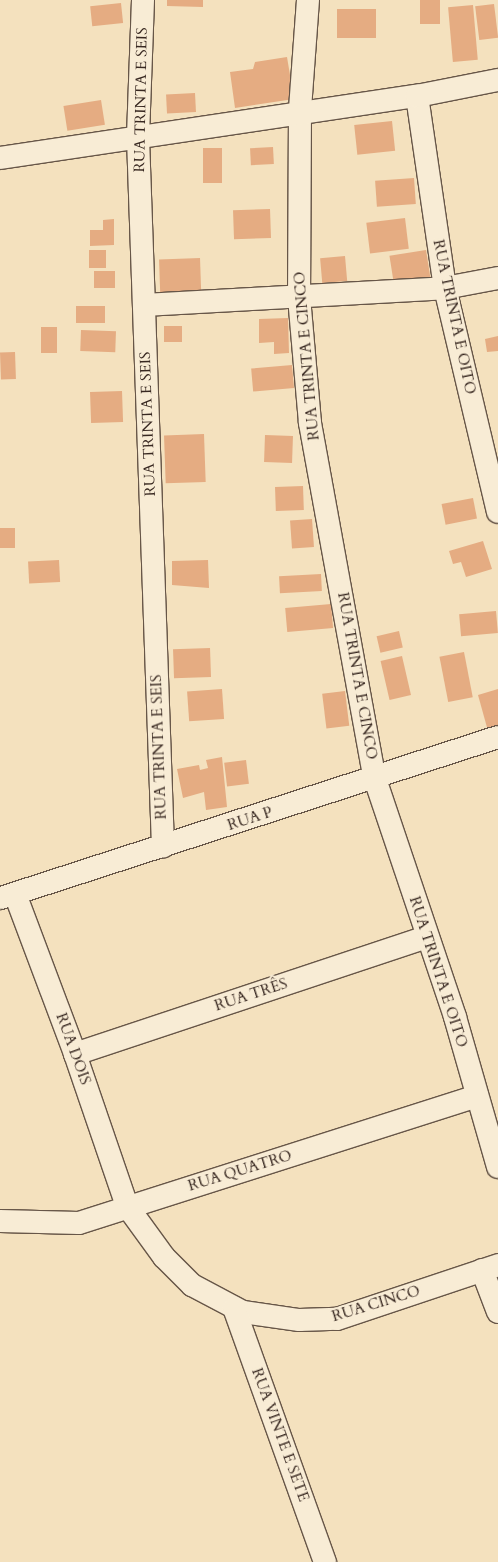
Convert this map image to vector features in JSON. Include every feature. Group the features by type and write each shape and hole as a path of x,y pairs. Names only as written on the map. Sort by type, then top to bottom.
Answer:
{"street":[{"name":"RUA TRINTA E SEIS","path":"143,0 138,138 163,847"},
{"name":"RUA TRINTA E CINCO","path":"308,0 300,110 300,297 310,423 375,779"},
{"path":"0,158 138,138 300,110 417,96 498,80"},
{"name":"RUA TRINTA E OITO","path":"417,96 445,288 498,512"},
{"path":"144,305 445,288 498,278"},
{"name":"RUA P","path":"7,896 375,779 498,737"},
{"name":"RUA TRINTA E OITO","path":"375,779 477,1096 498,1167"},
{"name":"RUA DOIS","path":"7,896 75,1054 127,1206"},
{"name":"RUA TRÊS","path":"75,1054 426,937"},
{"name":"RUA QUATRO","path":"0,1221 80,1223 127,1206 477,1096"},
{"name":"RUA CINCO","path":"127,1206 164,1257 192,1285 234,1308 300,1320 337,1319 490,1267"},
{"path":"490,1267 498,1312"},
{"name":"RUA VINTE E SETE","path":"234,1308 325,1562"}],"building":[{"path":"167,0 203,0 203,7 167,6"},
{"path":"420,0 440,0 440,24 420,24"},
{"path":"121,3 123,23 92,26 90,6"},
{"path":"494,4 498,38 479,40 475,6"},
{"path":"473,5 478,60 453,62 448,7"},
{"path":"337,9 376,9 376,38 337,38"},
{"path":"287,57 294,99 235,108 230,72 253,69 255,62"},
{"path":"195,93 196,112 167,113 166,95"},
{"path":"101,100 105,125 67,131 63,106"},
{"path":"392,121 395,151 357,155 354,125"},
{"path":"273,147 274,164 251,165 250,148"},
{"path":"203,148 222,148 222,183 203,183"},
{"path":"414,178 416,204 377,207 375,181"},
{"path":"270,209 271,238 234,239 233,210"},
{"path":"405,218 409,249 370,254 366,223"},
{"path":"114,219 114,245 90,246 90,230 103,230 103,220"},
{"path":"89,250 106,250 106,268 89,268"},
{"path":"426,250 431,281 394,286 389,256"},
{"path":"345,256 347,281 322,283 320,258"},
{"path":"200,258 201,295 160,296 159,259"},
{"path":"94,271 115,271 115,288 94,288"},
{"path":"76,306 105,306 105,323 76,323"},
{"path":"288,318 289,353 274,354 274,342 259,343 259,319"},
{"path":"164,326 182,326 182,342 164,342"},
{"path":"41,327 57,327 57,353 41,353"},
{"path":"81,330 116,331 115,352 80,351"},
{"path":"498,336 498,351 487,352 485,339"},
{"path":"15,352 16,379 1,380 0,353"},
{"path":"292,365 294,388 253,391 251,369"},
{"path":"122,391 123,422 91,423 90,392"},
{"path":"204,434 206,482 166,483 164,435"},
{"path":"265,435 293,436 292,463 264,462"},
{"path":"303,486 304,510 276,511 275,487"},
{"path":"473,498 477,519 446,525 442,504"},
{"path":"312,519 314,547 292,548 290,521"},
{"path":"0,528 15,528 15,548 0,548"},
{"path":"483,541 492,569 466,577 461,562 453,564 449,551"},
{"path":"59,560 60,582 29,584 28,562"},
{"path":"208,560 209,588 172,585 172,561"},
{"path":"321,574 322,591 280,593 279,576"},
{"path":"331,604 333,628 287,632 285,608"},
{"path":"496,611 498,633 461,636 459,614"},
{"path":"399,631 403,648 380,653 377,636"},
{"path":"210,648 211,677 174,678 173,649"},
{"path":"464,652 473,697 448,702 439,657"},
{"path":"402,656 411,695 390,700 381,661"},
{"path":"222,689 224,719 189,721 187,691"},
{"path":"498,689 498,727 488,731 478,695"},
{"path":"345,691 349,726 326,729 322,694"},
{"path":"222,757 227,807 206,810 204,792 183,798 177,769 199,765 200,770 208,768 206,760"},
{"path":"246,760 249,784 227,787 224,763"}]}
